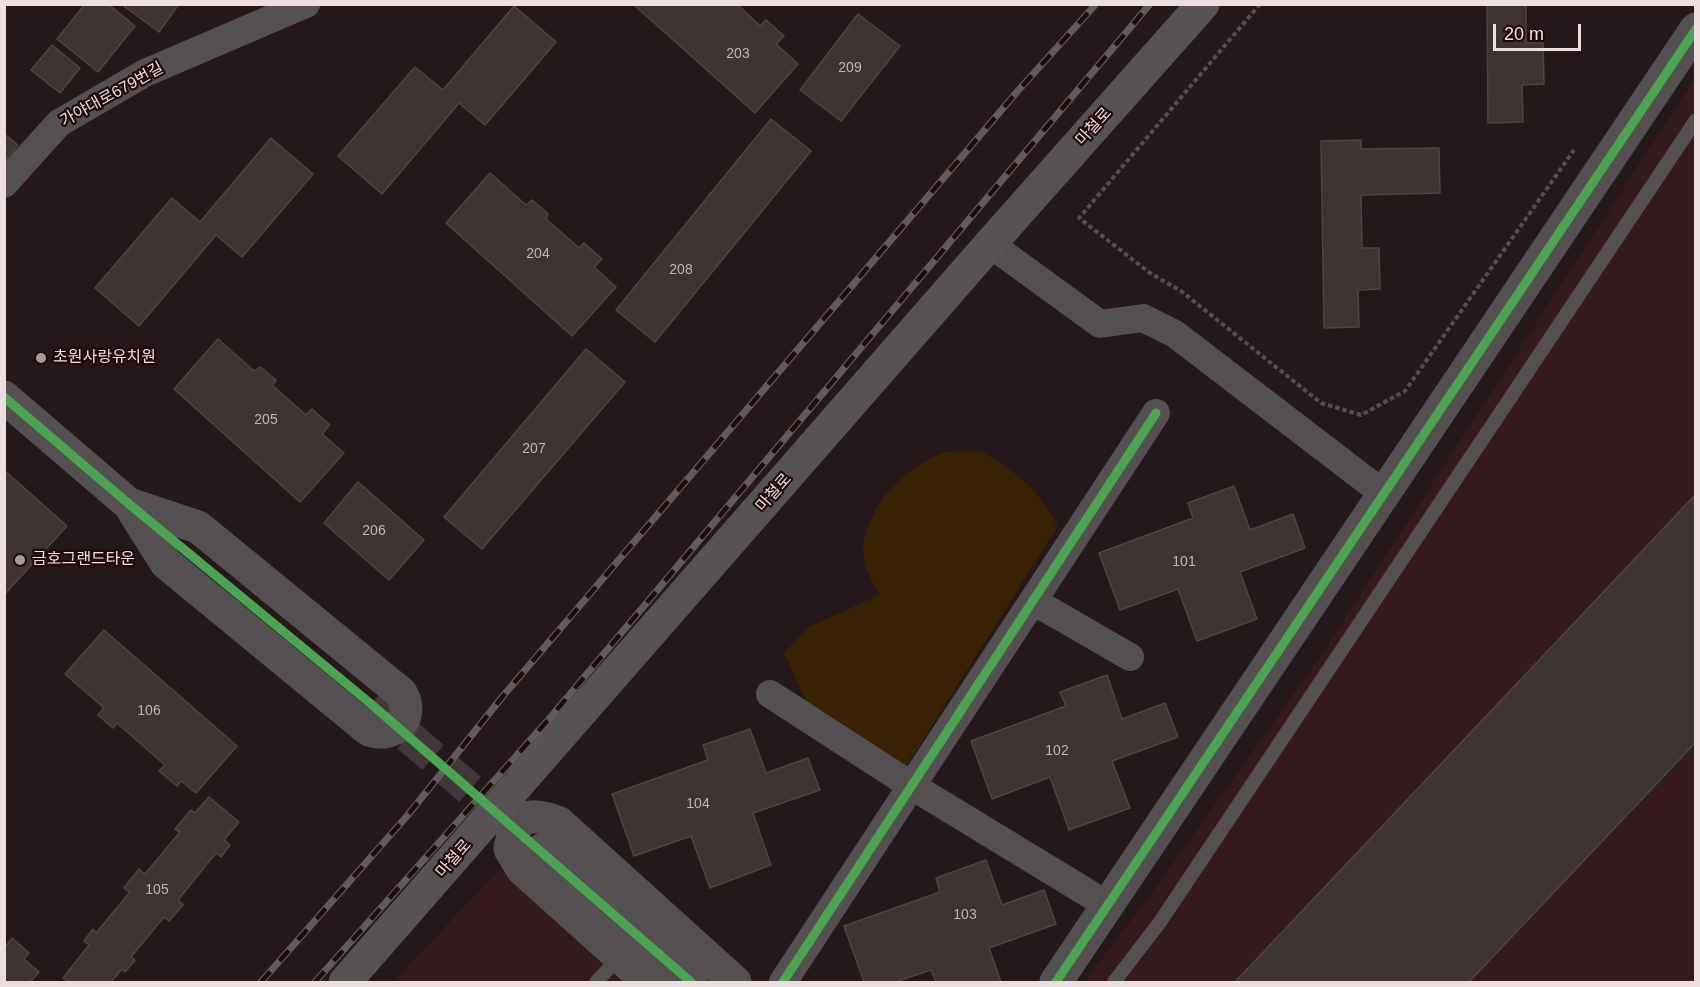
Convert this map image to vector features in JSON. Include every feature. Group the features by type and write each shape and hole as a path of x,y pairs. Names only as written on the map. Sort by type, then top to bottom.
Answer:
{"main road":[{"name":"마철로","path":"345,982 504,821 990,244 1203,4"}],"street":[{"name":"가야대로679번길","path":"4,184 59,123 145,73 306,4"},
{"path":"1056,982 1695,29"},
{"path":"990,244 1100,324 1143,318 1175,334 1384,495"},
{"path":"4,397 129,504 371,704"},
{"path":"783,982 1156,413"},
{"path":"129,504 198,527 401,693 407,703 405,717 394,730 381,734 369,730 166,563 129,504"},
{"path":"1033,601 1130,657"},
{"path":"770,694 912,786 1109,906"},
{"path":"648,982 522,869 510,849 504,821 521,820 540,815 559,823 735,982"},
{"path":"541,850 691,982"}],"lane":[{"path":"1114,982 1167,912 1695,123"},
{"path":"597,982 620,957"}],"path":[{"path":"1260,4 1079,218 1150,273 1181,291 1321,403 1361,416 1405,391 1581,140"}],"shaded area":[{"path":"1695,78 1695,982 1084,982 1149,897 1320,657"},
{"path":"981,451 1026,482 1058,526 906,767 809,707 784,653 809,627 879,595 866,566 863,547 872,517 880,502 891,489 916,467 944,453"},
{"path":"500,869 622,982 393,982"}],"building":[{"path":"85,4 108,4 135,26 98,72 57,39"},
{"path":"121,4 179,4 159,32"},
{"path":"633,4 737,4 760,26 766,20 784,36 776,44 798,64 755,113"},
{"path":"1487,4 1526,4 1526,43 1543,43 1544,84 1522,85 1523,122 1488,123"},
{"path":"514,6 556,42 485,125 459,103 382,194 338,156 415,67 443,90"},
{"path":"858,14 900,46 841,121 800,90"},
{"path":"52,45 80,68 60,93 31,70"},
{"path":"771,119 811,151 655,342 616,310"},
{"path":"4,134 18,145 4,162"},
{"path":"271,138 313,174 242,257 216,235 139,326 95,288 172,198 200,222"},
{"path":"1361,140 1361,149 1439,148 1440,193 1361,195 1362,248 1379,248 1380,289 1358,290 1359,327 1324,328 1321,141"},
{"path":"490,173 526,205 532,200 548,214 546,219 579,248 584,243 602,259 594,267 616,287 572,336 446,223"},
{"path":"218,339 254,371 260,367 276,380 273,386 306,415 312,409 330,425 322,434 344,453 300,502 174,389"},
{"path":"586,349 625,382 482,549 444,517"},
{"name":"금호그랜드타운","path":"4,470 67,526 4,595"},
{"path":"358,482 424,540 389,580 324,523"},
{"path":"1234,486 1250,530 1293,514 1305,548 1240,572 1257,619 1197,641 1178,589 1120,610 1099,553 1193,518 1188,503"},
{"path":"1696,494 1696,742 1469,982 1235,982"},
{"path":"104,630 237,746 196,793 181,781 177,786 159,771 165,765 117,723 113,728 98,715 104,708 65,674"},
{"path":"1107,675 1122,719 1165,703 1178,737 1112,761 1130,808 1069,830 1050,777 992,799 971,741 1066,706 1060,692"},
{"path":"750,729 766,773 808,758 820,790 753,813 771,865 710,888 691,836 634,856 612,794 708,760 703,745"},
{"path":"209,797 239,822 224,840 230,845 221,857 216,853 178,900 183,905 169,921 164,917 131,957 135,960 125,972 122,969 111,982 69,982 63,978 89,945 84,941 93,929 96,933 130,892 124,888 139,869 145,874 180,832 175,829 191,810 195,813"},
{"path":"986,860 1002,905 1044,890 1056,924 989,948 1001,982 936,982 931,970 895,982 864,982 844,926 940,892 936,878"},
{"path":"12,938 29,953 24,959 39,972 30,982 4,982 4,943 7,945"}],"tunnel":[{"path":"371,704 517,830"}],"railway":[{"path":"261,982 407,816 503,696 1016,93 1096,4"},
{"path":"315,982 549,719 1150,4"}],"cycle path":[{"path":"1056,982 1696,29"},
{"path":"4,397 129,504 371,704 691,982"},
{"path":"783,982 1156,413"}],"place":[{"name":"초원사랑유치원","path":"41,358"},
{"name":"금호그랜드타운","path":"20,560"}]}
